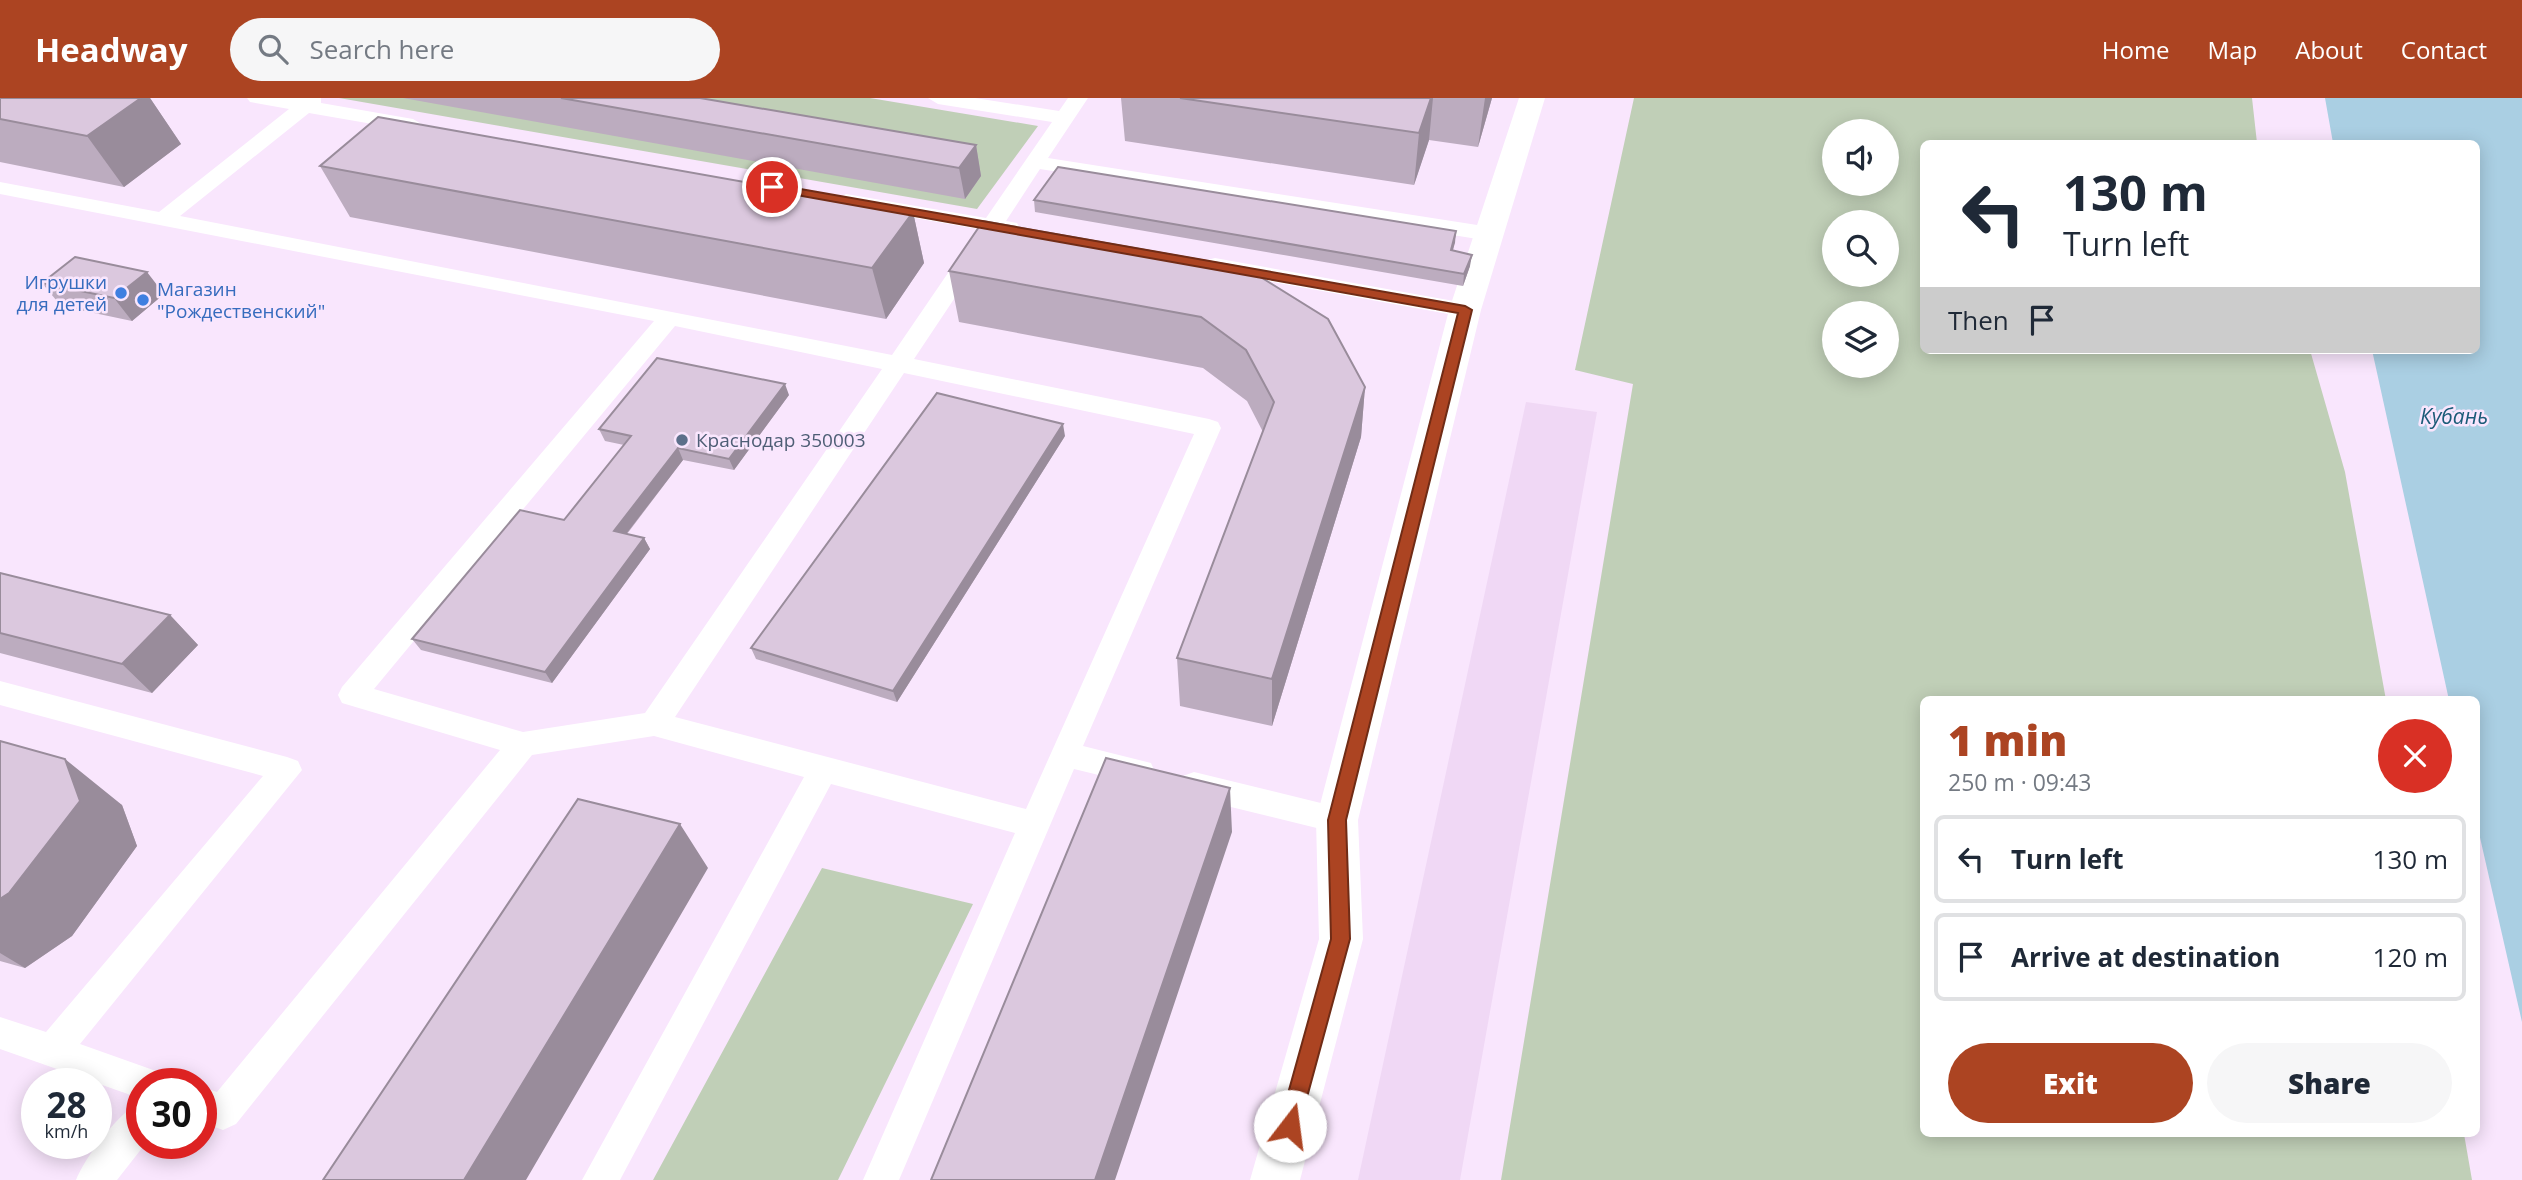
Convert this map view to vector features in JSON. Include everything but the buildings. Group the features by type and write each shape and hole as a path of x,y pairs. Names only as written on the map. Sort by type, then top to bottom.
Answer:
{"street":[{"path":"1275,1180 1341,939 1337,820 1465,310 1532,98"}],"lane":[{"path":"257,98 310,102 428,128"},
{"path":"654,724 1072,108 938,98"},
{"path":"162,220 310,102"},
{"path":"1036,162 1490,234"},
{"path":"0,188 670,317 1209,428 881,1180"},
{"path":"827,197 1033,232"},
{"path":"1195,262 1465,310"},
{"path":"670,317 352,695 523,744 654,724 1034,825"},
{"path":"0,693 287,770 53,1051"},
{"path":"217,1110 223,1112 523,744"},
{"path":"1065,754 1337,820"},
{"path":"600,1180 824,769"},
{"path":"0,1033 126,1077"},
{"path":"94,1180 126,1139"}],"shaded area":[{"path":"1526,402 1597,412 1460,1180 1358,1180"}],"green space":[{"path":"339,98 870,98 1038,126 977,209"},
{"path":"1634,98 2252,98 2257,140 1920,140 1920,354 2311,354 2345,472 2385,696 1920,696 1920,1137 2465,1137 2472,1180 1501,1180 1633,384 1575,370"},
{"path":"822,868 973,904 838,1180 653,1180"}],"water":[{"name":"Кубань","path":"2325,98 2522,98 2522,1022 2480,838 2480,696 2448,696 2373,354 2480,354 2480,140 2332,140"}],"place":[{"name":"Игрушки для детей","path":"121,293"},
{"name":"Магазин \"Рождественский\"","path":"143,300"},
{"name":"Краснодар 350003","path":"682,440"}],"route":[{"path":"772,187 1465,310 1337,820 1341,939 1290,1126"}]}
